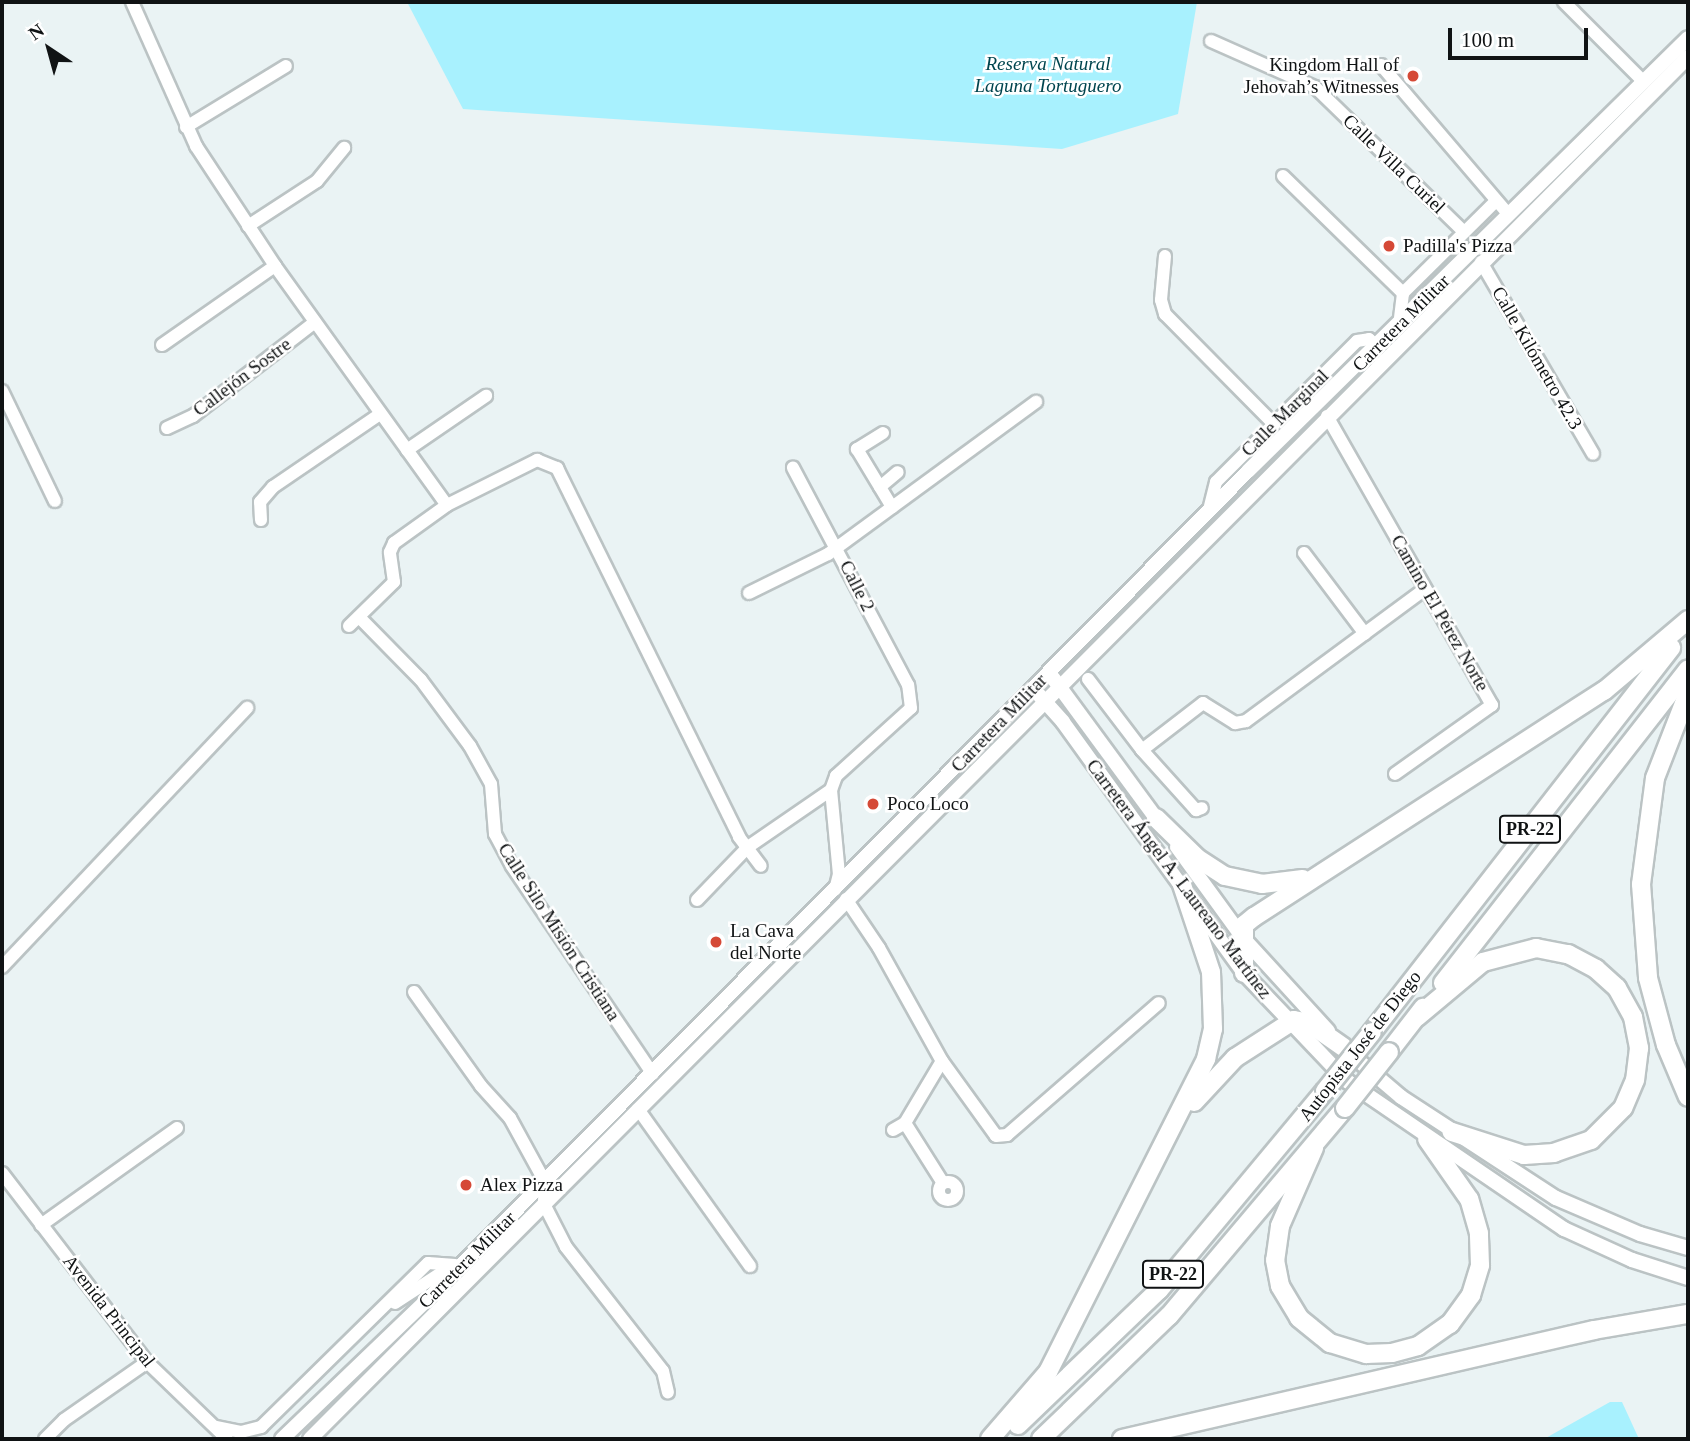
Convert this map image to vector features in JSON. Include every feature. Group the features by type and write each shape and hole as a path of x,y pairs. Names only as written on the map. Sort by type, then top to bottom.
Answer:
{"highway":[{"path":"1244,973 1244,925 1313,877 1604,691 1688,620"},
{"name":"Autopista José de Diego","path":"1002,1439 1159,1290 1325,1091 1688,626"},
{"name":"Autopista José de Diego","path":"1041,1439 1169,1316 1314,1148 1688,669"},
{"path":"1688,693 1665,748 1650,798 1641,894 1655,1008 1688,1097"},
{"path":"1156,818 1197,858 1225,876 1276,884 1313,877"},
{"path":"990,1439 1048,1372 1206,1059 1214,1014 1208,955 1182,885"},
{"path":"1416,1017 1483,962 1536,948 1568,954 1596,968 1617,988 1633,1017 1639,1048 1635,1080 1619,1114 1591,1140 1554,1153 1524,1155 1452,1132"},
{"path":"1177,1120 1235,1058 1288,1023 1304,1020 1343,1047"},
{"path":"1314,1148 1280,1226 1275,1259 1280,1286 1299,1318 1329,1343 1366,1354 1392,1353 1418,1346 1450,1324 1471,1295 1480,1265 1479,1233 1469,1199 1427,1139"},
{"path":"1122,1439 1594,1330 1688,1314"}],"main road":[{"name":"Carretera Militar","path":"310,1439 638,1108 840,895 1038,694 1049,673 1209,510 1399,326 1688,38"},
{"name":"Carretera Militar","path":"1038,694 1059,685 1688,57"},
{"name":"Carretera Ángel A. Laureano Martínez","path":"1049,673 1243,938 1343,1047 1401,1097 1556,1198 1640,1234 1688,1248"},
{"name":"Carretera Ángel A. Laureano Martínez","path":"1038,694 1182,885 1244,973 1288,1023 1347,1081 1427,1139 1564,1229 1632,1260 1688,1278"},
{"name":"Carretera Militar","path":"282,1439 475,1253 653,1074 840,895"}],"street":[{"path":"132,2 186,127 275,266 447,505 537,460 557,468 739,837 761,866"},
{"path":"1564,2 1644,82"},
{"name":"Calle Villa Curiel","path":"1211,41 1315,88 1464,232"},
{"path":"1381,65 1494,202 1509,215"},
{"path":"186,127 286,66"},
{"path":"248,226 317,181 344,148"},
{"path":"1283,176 1404,292"},
{"path":"1399,326 1404,292 1494,202"},
{"path":"1165,256 1161,300 1164,314 1274,424"},
{"name":"Calle Kilómetro 42.3","path":"1481,262 1593,454"},
{"path":"162,345 275,266"},
{"name":"Callejón Sostre","path":"167,428 193,416 315,322"},
{"name":"Calle Marginal","path":"1209,510 1216,482 1357,341 1368,339 1377,347"},
{"path":"2,391 55,501"},
{"path":"407,450 486,396"},
{"path":"749,593 837,547 1036,402"},
{"path":"261,520 260,502 273,486 380,414"},
{"name":"Camino El Pérez Norte","path":"1327,416 1492,709 1395,774"},
{"path":"883,433 857,449 892,507"},
{"name":"Calle 2","path":"793,468 908,685 911,708 836,776 831,790"},
{"path":"880,487 898,472"},
{"name":"Calle Silo Misión Cristiana","path":"447,505 394,543 390,552 394,582 354,621 421,680 470,746 491,785 495,834 512,866 653,1074"},
{"path":"1304,553 1365,634"},
{"path":"1142,750 1203,703 1235,723 1247,721 1425,589"},
{"path":"1088,680 1142,750 1196,810 1202,808"},
{"path":"2,967 247,708"},
{"path":"697,900 748,847 831,790 840,895 868,929 943,1061 996,1136 1001,1137 1159,1003"},
{"path":"414,992 481,1086 510,1118 545,1182 544,1204 566,1247 663,1371 668,1392"},
{"path":"893,1130 905,1123 943,1061"},
{"path":"638,1108 750,1266"},
{"path":"905,1123 943,1183"},
{"path":"41,1225 177,1128"},
{"name":"Avenida Principal","path":"2,1173 147,1362 227,1439"},
{"path":"215,1427 241,1432 261,1427 361,1328 475,1253"},
{"path":"45,1439 64,1420 147,1362"},
{"path":"215,1427 221,1439"}],"green space":[{"name":"Reserva Natural Laguna Tortuguero","path":"407,2 1197,2 1178,114 1062,149 463,109"},
{"path":"1610,1402 1622,1402 1639,1439 1544,1439"}],"place":[{"name":"Kingdom Hall of Jehovah’s Witnesses","path":"1413,76"},
{"name":"Padilla's Pizza","path":"1389,246"},
{"name":"Poco Loco","path":"873,804"},
{"name":"La Cava del Norte","path":"716,942"},
{"name":"Alex Pizza","path":"466,1185"}]}
